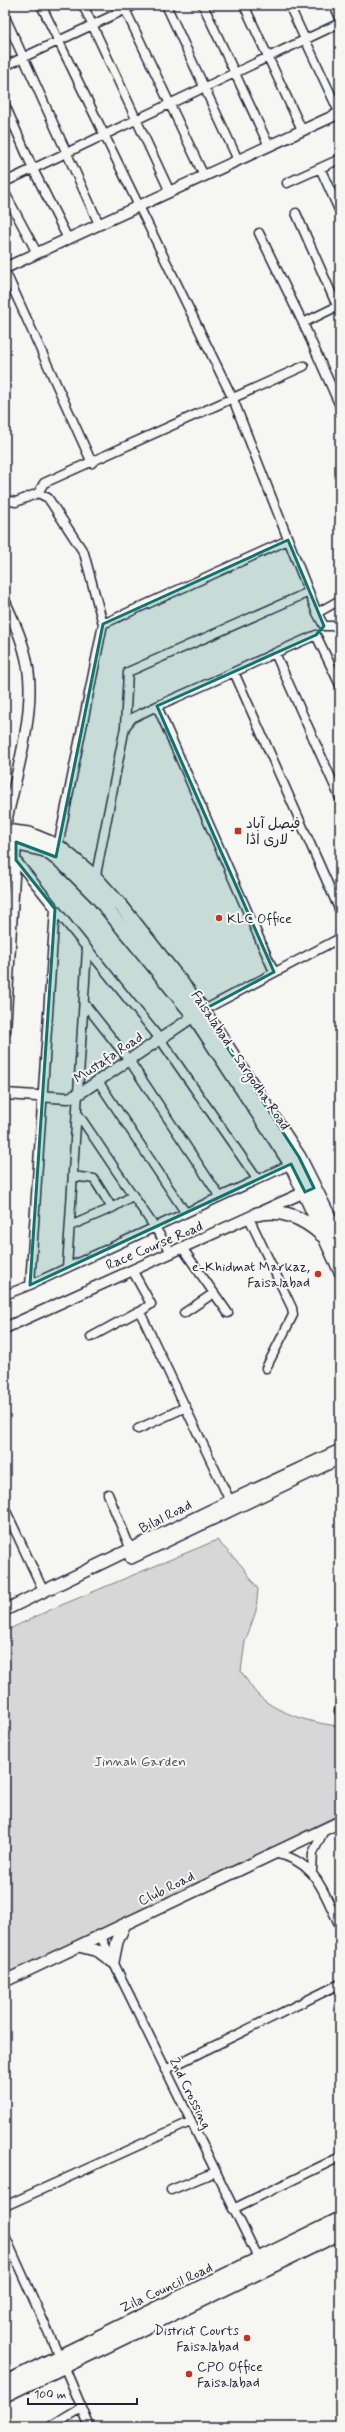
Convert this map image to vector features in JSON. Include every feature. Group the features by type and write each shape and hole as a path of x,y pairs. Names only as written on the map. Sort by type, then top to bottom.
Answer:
{"main road":[{"name":"Faisalabad - Sargodha Road","path":"5,831 29,834 58,846 95,877 123,908 199,1013 299,1157 310,1190 334,1240 340,1270"},
{"name":"Faisalabad - Sargodha Road","path":"11,841 45,850 53,855 92,892 199,1013 292,1164 310,1190"},
{"path":"253,1216 272,1210 291,1215 311,1225 334,1240"},
{"name":"Bilal Road","path":"5,1610 230,1501 340,1450"},
{"name":"Bilal Road","path":"5,1618 340,1458"},
{"name":"Club Road","path":"5,1981 340,1822"},
{"path":"79,1946 98,1951 113,1962 117,1942 125,1924"},
{"name":"Zila Council Road","path":"105,2340 340,2219"},
{"name":"Zila Council Road","path":"5,2383 61,2361 338,2235"},
{"name":"Zila Council Road","path":"5,2395 61,2361"}],"street":[{"path":"41,5 103,135 233,399 317,613 324,626"},
{"path":"83,5 170,192"},
{"path":"5,66 92,25 124,7 135,5"},
{"path":"166,5 238,160"},
{"path":"203,5 269,146"},
{"path":"244,5 302,130"},
{"path":"92,463 5,270 37,253 340,113 289,5"},
{"path":"334,5 340,18"},
{"path":"124,7 204,176"},
{"path":"5,17 99,224"},
{"path":"5,182 340,23"},
{"path":"5,105 33,169 68,239"},
{"path":"287,183 340,159"},
{"path":"320,168 340,212"},
{"path":"5,193 37,253"},
{"path":"296,213 339,305 303,323"},
{"path":"259,233 303,323 340,406"},
{"path":"5,500 16,502 38,493 44,483 92,463 304,366"},
{"path":"38,493 48,498 84,553 103,624 58,846"},
{"path":"103,624 288,540"},
{"path":"92,892 125,727 128,672 309,592"},
{"path":"317,613 340,600"},
{"path":"5,602 21,636 29,676 30,701 5,827"},
{"path":"125,727 132,718 316,635 324,626 340,626"},
{"path":"316,635 340,685"},
{"path":"275,653 340,798"},
{"path":"234,672 340,911"},
{"path":"157,706 274,972"},
{"path":"5,1031 9,919 16,860 11,841"},
{"path":"16,860 160,1039 257,1180"},
{"path":"30,1285 55,909"},
{"path":"199,1013 340,938"},
{"path":"67,1268 78,1114 87,949"},
{"path":"84,1003 129,1060 220,1198"},
{"name":"Mustafa Road","path":"5,1094 68,1098 79,1094 199,1013"},
{"path":"98,1081 186,1212"},
{"path":"78,1114 132,1196 172,1253"},
{"path":"5,1295 30,1285 292,1164"},
{"path":"73,1176 94,1179 112,1208"},
{"name":"Race Course Road","path":"5,1328 132,1270 183,1249 310,1190"},
{"path":"70,1226 112,1208 132,1196"},
{"path":"253,1216 292,1308 293,1314 266,1368"},
{"path":"183,1249 228,1312"},
{"path":"91,1337 140,1312 151,1304 132,1270"},
{"path":"184,1313 214,1292"},
{"path":"140,1312 230,1501"},
{"path":"138,1429 186,1407"},
{"path":"108,1494 131,1550"},
{"path":"5,1509 44,1592"},
{"path":"312,1871 315,1849 324,1829"},
{"path":"273,1853 294,1858 312,1871 340,1926"},
{"name":"2nd Crossing","path":"100,1935 233,2210 260,2260"},
{"path":"165,2070 340,1984"},
{"path":"5,2206 190,2122"},
{"path":"233,2210 340,2157"},
{"path":"171,2190 215,2172"},
{"path":"5,2236 90,2427"},
{"path":"50,2427 82,2408"}],"highlighted area":[{"path":"288,540 324,626 316,635 157,706 274,972 203,1010 299,1157 314,1188 305,1192 291,1164 30,1285 55,909 16,860 16,842 56,857 103,624"}],"green space":[{"name":"Jinnah Garden","path":"217,1540 242,1566 258,1589 256,1611 245,1642 241,1671 247,1681 259,1696 286,1713 319,1723 340,1726 340,1814 5,1977 5,1631 52,1609"}],"place":[{"name":"فیصل آباد لاری اڈا","path":"238,831"},
{"name":"KLC Office","path":"219,918"},
{"name":"e-Khidmat Markaz, Faisalabad","path":"318,1274"},
{"name":"District Courts Faisalabad","path":"247,2338"},
{"name":"CPO Office Faisalabad","path":"189,2374"}]}
